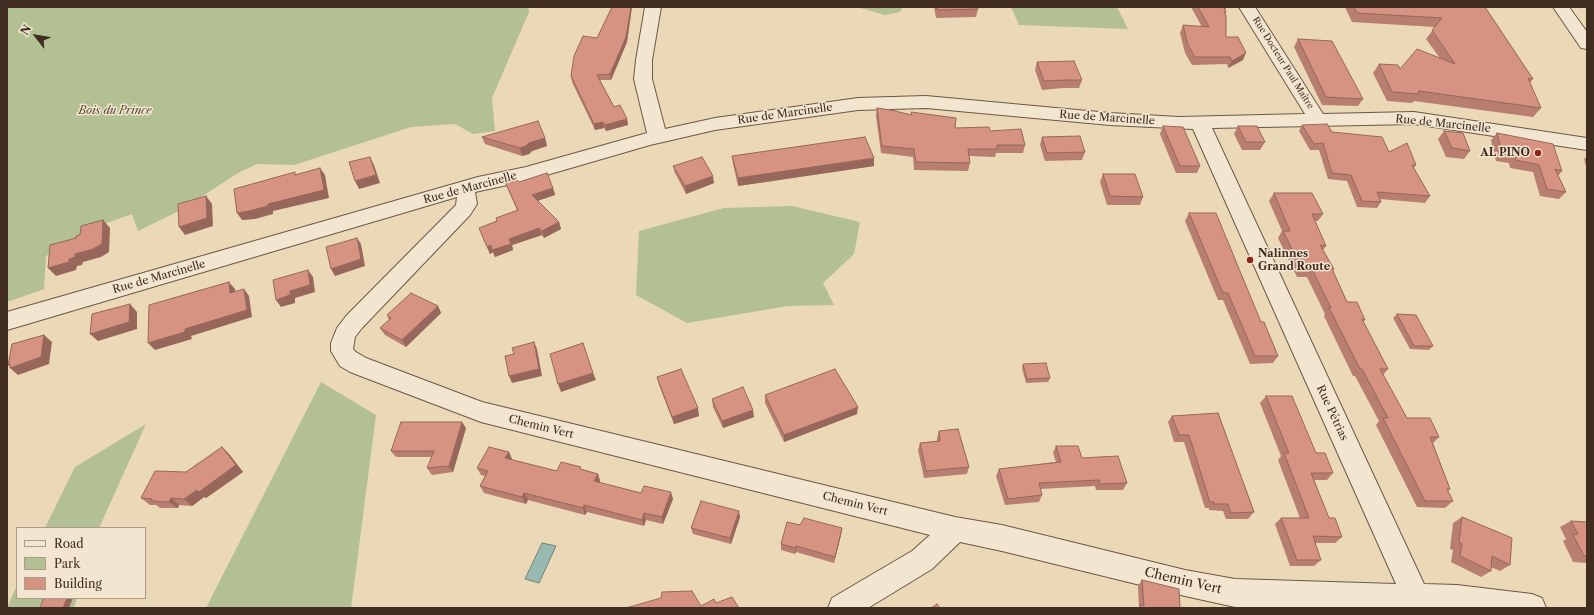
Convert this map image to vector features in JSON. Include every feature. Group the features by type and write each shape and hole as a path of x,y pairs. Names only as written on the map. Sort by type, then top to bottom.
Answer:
{"street":[{"path":"653,7 644,60 644,79 657,136"},
{"name":"Rue Docteur Paul Maître","path":"1247,7 1318,120"},
{"path":"1561,7 1587,44"},
{"name":"Rue de Marcinelle","path":"7,321 464,188 526,174 657,136 703,126 858,104 895,102 941,103 1122,120 1200,123 1397,118 1421,119 1587,144"},
{"name":"Rue Pétrias","path":"1200,123 1416,597"},
{"name":"Chemin Vert","path":"464,188 467,197 467,204 463,210 354,322 345,334 342,343 342,351 348,359 358,365 481,412 955,529 1002,538 1184,582 1235,593 1416,597"},
{"path":"842,608 922,560 955,529"},
{"path":"1416,597 1457,599 1532,608"}],"green space":[{"name":"Bois du Prince","path":"7,7 528,7 529,12 492,98 495,131 473,134 455,124 411,127 294,165 257,164 238,173 181,210 138,231 132,214 93,228 46,256 44,289 7,302"},
{"path":"857,7 903,7 900,12 885,15"},
{"path":"1011,7 1117,7 1128,29 1019,25"},
{"path":"792,206 860,222 854,254 823,283 834,305 788,306 687,323 636,295 639,231 724,208"},
{"path":"321,382 376,415 351,608 206,608"},
{"path":"146,424 99,527 45,527 75,467"},
{"path":"16,587 16,599 77,599 74,608 7,608"}],"water":[{"path":"542,543 556,546 539,583 525,579"}],"building":[{"path":"612,7 631,7 626,37 610,74 597,75 614,107 620,105 627,119 605,125 603,122 594,124 571,76 574,56 583,36 597,38"},
{"path":"937,7 977,7 978,9 938,10"},
{"path":"1198,7 1226,7 1224,8 1226,12 1224,12 1226,16 1226,37 1238,37 1246,53 1232,61 1230,57 1195,57 1188,45 1183,25 1209,27"},
{"path":"1354,7 1485,7 1533,79 1528,78 1541,108 1419,91 1418,94 1392,92 1379,64 1398,65 1400,69 1417,49 1455,64 1432,30 1442,18 1357,13"},
{"path":"1298,39 1332,41 1363,99 1326,97"},
{"path":"1074,61 1082,80 1044,81 1037,62"},
{"path":"877,108 912,115 911,112 956,118 955,128 989,127 990,131 1021,129 1025,145 997,145 997,149 968,149 970,163 916,162 914,149 882,146"},
{"path":"538,121 545,138 529,143 520,148 482,137"},
{"path":"1327,124 1332,132 1382,137 1389,152 1407,143 1416,165 1412,165 1430,196 1377,192 1381,202 1362,201 1351,175 1332,173 1323,143 1314,144 1302,125"},
{"path":"1163,126 1183,127 1200,166 1180,166"},
{"path":"1238,126 1257,126 1265,142 1246,142"},
{"path":"1444,131 1463,133 1470,151 1452,148"},
{"path":"1497,133 1553,144 1562,171 1555,169 1566,192 1547,189 1539,165 1516,160 1515,156 1502,154"},
{"path":"1080,136 1085,152 1047,153 1042,137"},
{"path":"865,137 874,158 738,178 732,156"},
{"path":"370,157 376,175 355,181 349,162"},
{"path":"702,157 713,176 685,186 673,166"},
{"path":"320,168 324,190 237,213 234,189 295,172 295,175"},
{"path":"547,173 553,188 532,195 559,222 542,231 539,228 509,239 511,244 492,250 491,245 487,247 479,228 497,221 496,218 518,210 504,180 514,178 519,182"},
{"path":"1103,174 1135,174 1143,197 1110,196"},
{"path":"1274,193 1312,193 1323,214 1312,214 1326,246 1320,245 1334,269 1332,269 1347,302 1357,302 1365,320 1362,319 1388,369 1380,369 1407,418 1430,418 1439,437 1430,437 1450,489 1447,489 1453,501 1425,501 1383,418 1388,418 1362,369 1360,369 1329,308 1331,308 1312,269 1302,269 1283,231 1290,231"},
{"path":"206,196 207,218 179,227 178,204"},
{"path":"1189,213 1216,213 1261,322 1264,322 1278,356 1255,356 1228,293 1223,293"},
{"path":"103,220 102,244 93,249 75,254 75,257 69,259 69,262 48,268 50,245 76,238 76,236 80,235 81,226"},
{"path":"357,238 361,259 331,269 326,247"},
{"path":"308,270 310,285 290,291 290,295 276,300 273,280"},
{"path":"229,282 230,293 244,289 247,310 185,329 185,332 148,343 149,305"},
{"path":"411,293 438,306 402,340 380,328 391,318 387,315"},
{"path":"130,304 129,322 90,334 92,314"},
{"path":"1397,314 1416,315 1433,346 1414,346"},
{"path":"44,335 41,357 10,368 10,364 8,365 12,344"},
{"path":"534,342 539,369 509,376 505,356 514,354 512,348"},
{"path":"583,343 593,373 558,384 550,354"},
{"path":"1046,363 1050,378 1027,379 1023,364"},
{"path":"681,369 698,408 672,417 657,377"},
{"path":"835,369 858,407 784,435 765,395"},
{"path":"743,387 753,410 722,421 712,399"},
{"path":"1266,396 1292,396 1316,453 1325,453 1333,473 1311,473 1329,518 1335,518 1342,537 1313,536 1321,560 1297,560 1281,518 1309,518 1284,453 1289,453"},
{"path":"1218,413 1254,512 1231,513 1228,504 1214,504 1214,502 1210,502 1189,435 1179,435 1172,416"},
{"path":"401,422 462,422 449,466 427,468 434,451 391,451"},
{"path":"958,429 969,467 926,471 920,443 940,441 939,431"},
{"path":"1056,446 1078,446 1082,458 1118,456 1127,483 1100,484 1099,480 1039,483 1042,495 1008,499 999,469 1061,462"},
{"path":"222,447 236,465 199,492 197,490 184,499 171,498 169,502 152,501 152,499 141,498 155,471 186,472"},
{"path":"489,447 509,452 505,458 557,471 561,462 581,467 580,469 598,474 594,481 641,493 644,486 671,492 662,517 644,513 642,520 584,505 583,508 524,493 522,497 480,486 488,471 477,468"},
{"path":"701,501 739,511 730,538 691,528"},
{"path":"1462,517 1512,538 1510,565 1492,556 1491,571 1460,556 1462,544 1459,542"},
{"path":"804,518 842,528 835,557 796,546 795,548 781,544 787,522 800,525"},
{"path":"1571,521 1587,522 1587,556 1584,556 1573,535 1578,534"},
{"path":"1142,580 1179,589 1180,608 1141,608 1141,605 1144,606"},
{"path":"692,591 701,606 714,599 716,603 732,597 739,608 626,608 661,598 662,592"},
{"path":"44,599 67,599 63,608 40,608"},
{"path":"937,604 940,608 931,608"}],"place":[{"name":"AL PINO","path":"1538,153"},
{"name":"Nalinnes Grand Route","path":"1250,260"}]}
